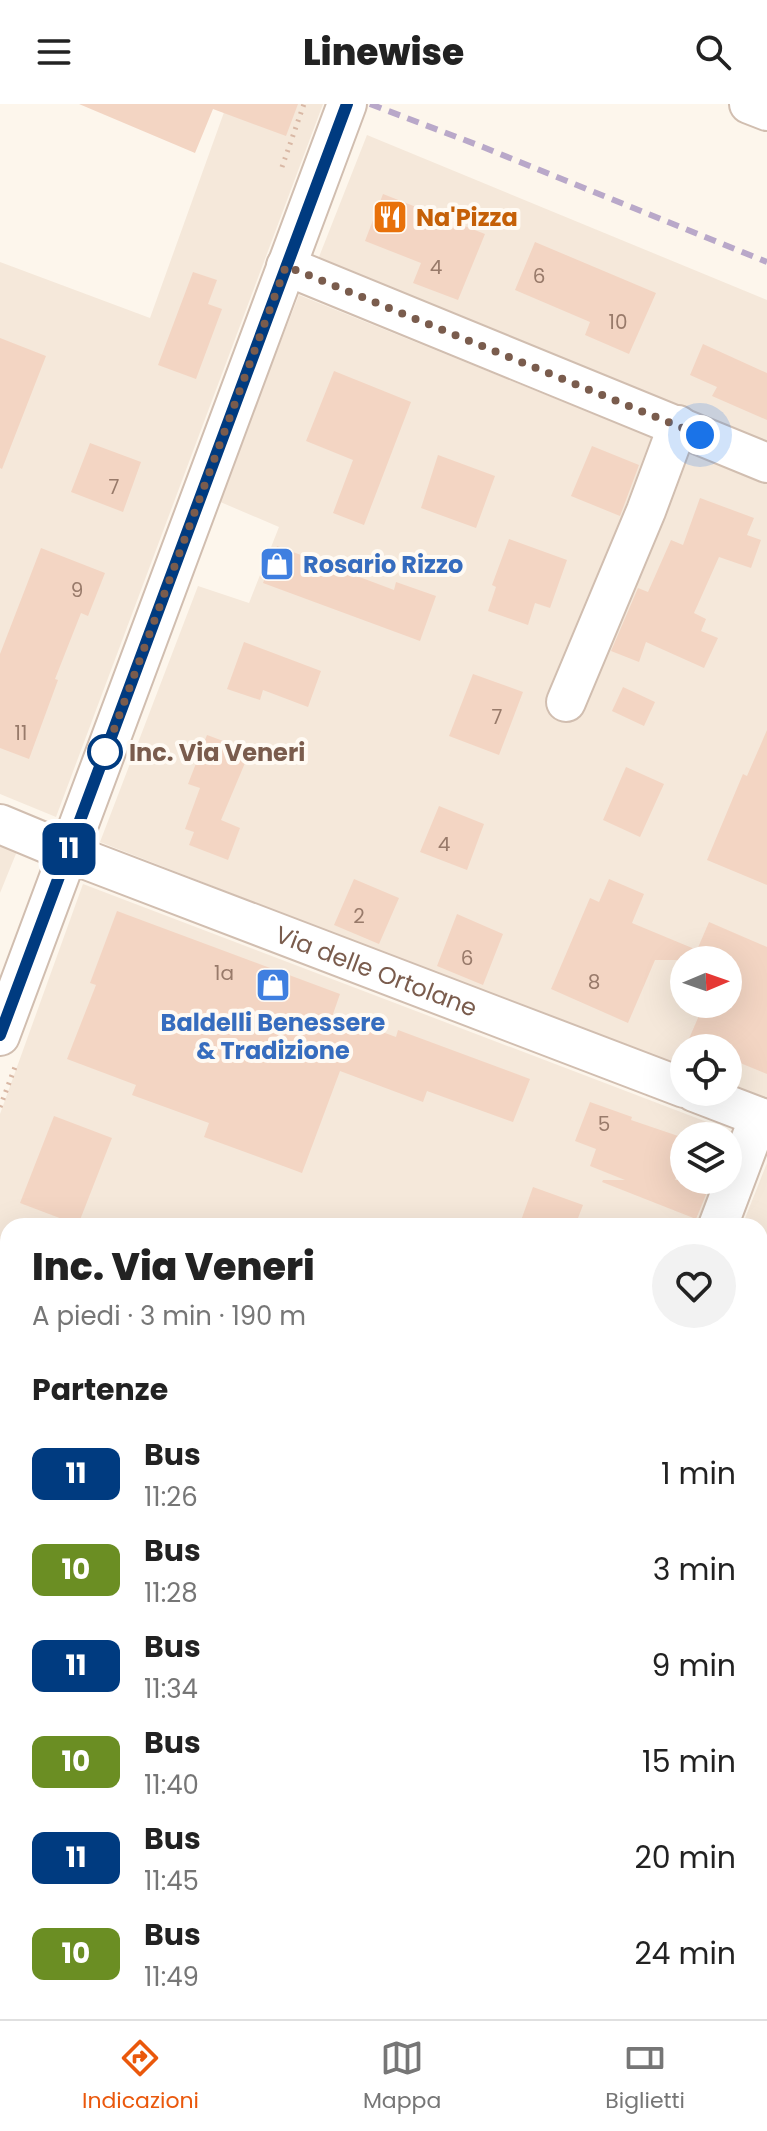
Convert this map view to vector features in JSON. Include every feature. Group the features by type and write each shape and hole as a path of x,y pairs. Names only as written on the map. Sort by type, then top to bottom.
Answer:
{"street":[{"path":"0,1036 347,104"},
{"path":"749,104 767,111"},
{"path":"286,266 767,463"},
{"path":"566,702 646,511 678,425"},
{"name":"Via delle Ortolane","path":"0,824 68,853 670,1083"},
{"path":"721,1218 763,1118 731,1106"}],"shaded area":[{"path":"227,104 323,104 56,817 0,794 0,262 150,318"},
{"path":"367,135 767,300 767,442 317,262"},
{"path":"299,295 767,484 767,1103 742,1093 742,1034 670,1034 670,1065 100,842 198,586 249,603 279,527 218,501"},
{"path":"0,830 22,839 0,893"},
{"path":"83,884 707,1122 670,1122 670,1194 719,1194 710,1218 0,1218 0,1114"},
{"path":"767,1163 767,1218 745,1218"}],"building":[{"path":"79,104 298,104 286,136 213,109 195,153"},
{"path":"383,194 485,234 458,300 413,283 421,263 365,241"},
{"path":"535,242 656,293 629,354 585,335 590,322 515,290"},
{"path":"193,272 217,280 208,304 222,309 196,379 158,365"},
{"path":"0,338 46,356 2,469 0,468"},
{"path":"703,344 767,373 767,420 712,396 717,387 690,375"},
{"path":"334,371 411,402 364,525 333,513 353,460 306,441"},
{"path":"90,443 141,462 123,512 71,492"},
{"path":"592,446 639,465 620,516 571,496"},
{"path":"438,455 495,476 476,528 421,508"},
{"path":"700,498 754,518 747,535 761,540 751,568 719,557 694,613 706,619 701,631 718,638 704,668 646,642 639,662 611,651 638,588 648,592 671,540 683,545"},
{"path":"509,539 567,560 550,608 535,603 528,625 488,611 496,587 492,585"},
{"path":"277,546 394,590 396,582 436,596 420,641 263,583"},
{"path":"41,548 105,573 88,616 81,613 29,759 0,748 0,654"},
{"path":"244,642 321,671 308,707 263,690 260,700 227,689"},
{"path":"473,674 523,692 499,755 449,736"},
{"path":"623,687 655,702 644,726 612,711"},
{"path":"767,730 767,885 707,860 743,774 747,776"},
{"path":"207,735 250,751 221,820 240,828 228,860 189,845 194,832 185,829 200,788 188,784"},
{"path":"626,767 664,784 640,837 603,820"},
{"path":"439,806 484,824 467,870 420,852"},
{"path":"354,879 399,898 379,944 334,925"},
{"path":"609,879 644,894 632,923 687,946 670,946 670,960 655,960 628,1023 551,989 590,898 599,902"},
{"path":"117,911 340,994 333,1014 396,1037 398,1030 530,1079 513,1122 427,1091 423,1102 340,1071 302,1173 204,1137 209,1123 132,1095 136,1085 67,1059 96,985 90,983"},
{"path":"457,914 503,934 483,985 437,966"},
{"path":"709,922 767,947 767,1074 742,1064 742,1034 691,1034 698,1018 742,1018 742,946 699,946"},
{"path":"590,1102 670,1133 670,1194 706,1194 696,1218 602,1182 625,1180 590,1166 596,1149 575,1141"},
{"path":"54,1116 112,1138 81,1218 60,1218 20,1203"},
{"path":"533,1187 583,1205 578,1218 522,1218"}],"railway":[{"path":"370,104 767,262"}],"bus line":[{"name":"11","path":"0,1035 347,104"}],"place":[{"name":"Na'Pizza","path":"390,217"},
{"name":"Rosario Rizzo","path":"277,564"},
{"name":"Inc. Via Veneri","path":"105,752"},
{"name":"Baldelli Benessere & Tradizione","path":"273,985"}],"route":[{"path":"105,752 286,266 700,435"}]}
